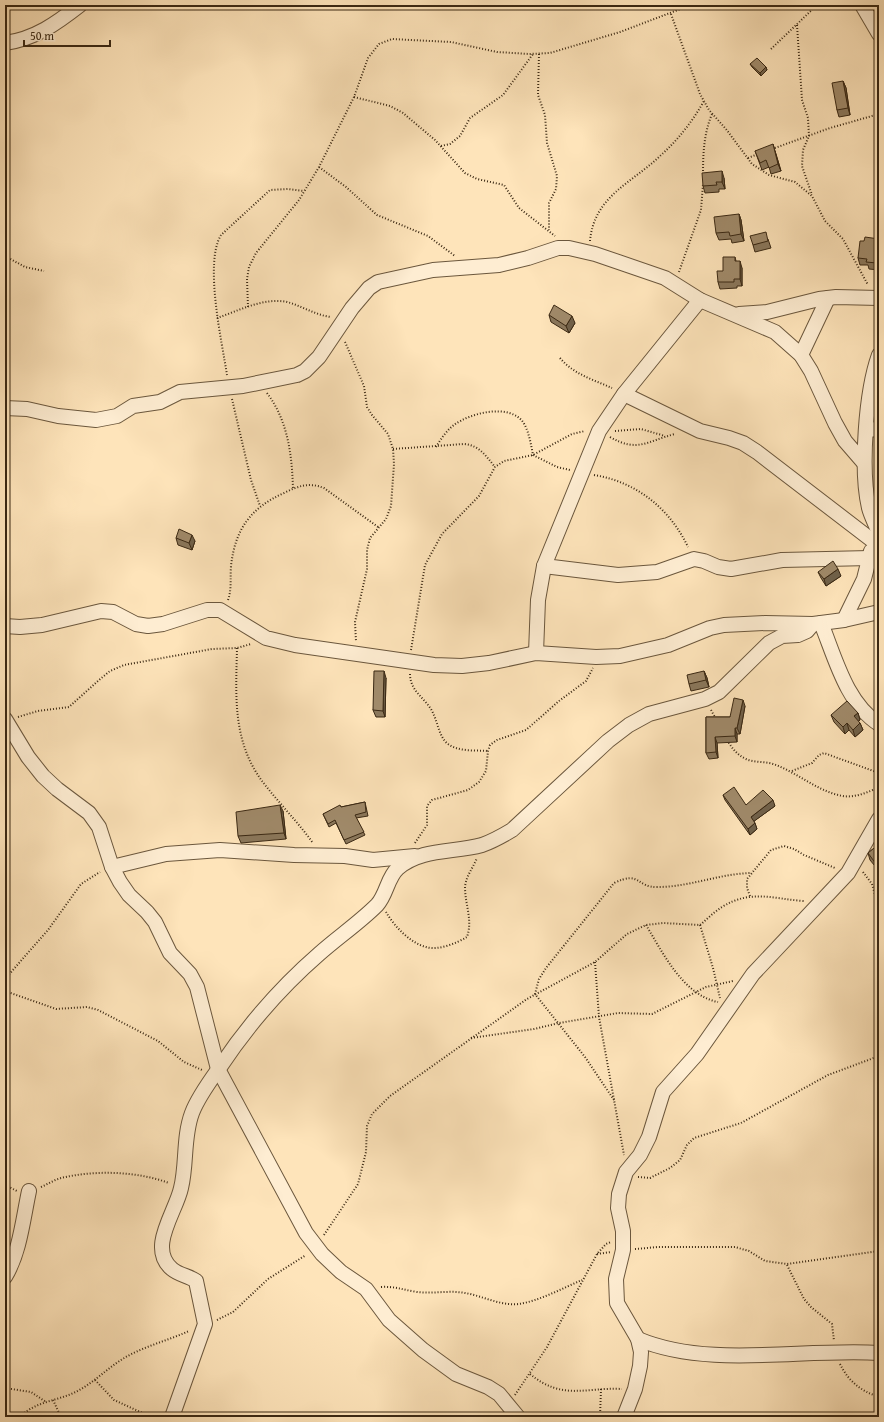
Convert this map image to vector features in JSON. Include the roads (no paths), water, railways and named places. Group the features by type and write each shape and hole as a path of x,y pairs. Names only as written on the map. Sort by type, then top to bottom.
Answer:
{"street":[{"path":"5,43 29,38 42,32 60,21 80,5"},
{"path":"862,5 879,34"},
{"path":"5,408 27,409 58,416 96,420 117,416 133,406 160,402 180,392 259,383 292,376 305,371 319,357 362,294 378,282 433,270 499,265 528,258 558,248 564,248 590,252 665,278 700,300 732,315 750,320 775,332 801,355 811,371 845,441 864,463"},
{"path":"732,315 767,312 828,298 877,297"},
{"path":"801,355 828,298"},
{"path":"536,653 538,600 544,566 582,473 602,432 624,394 700,300"},
{"path":"844,620 864,579 876,534 869,508 864,463 872,429 870,396 879,355"},
{"path":"624,394 700,431 743,444 757,452 876,534"},
{"path":"544,566 606,574 639,574 674,568 694,559 704,561 718,567 731,569 782,560 870,558"},
{"path":"5,626 20,627 42,624 101,611 113,612 136,624 148,626 163,624 207,610 220,610 266,638 295,645 410,661 462,666 489,663 536,653 596,657 644,652 724,625 765,623 817,624 844,620 879,612"},
{"path":"112,867 147,858 187,852 220,850 345,856 373,860 415,856 481,845 512,830 557,786 608,740 629,725 649,714 705,699 719,692 731,682 769,643 782,636 798,635 817,624"},
{"path":"817,624 856,702 860,708 879,724"},
{"path":"6,721 28,757 43,776 57,790 89,813 99,827 112,867 129,895 155,922 170,953 190,974 197,987 216,1072 306,1233 316,1247 341,1272 366,1289 389,1320 422,1350 456,1374 488,1387 499,1394 518,1417"},
{"path":"624,1417 635,1390 640,1366 638,1339 617,1303 616,1279 623,1244 618,1208 619,1194 626,1172 640,1155 649,1137 663,1092 697,1054 754,974 821,902 851,867 879,819"},
{"path":"172,1417 205,1324 196,1281 190,1276 172,1270 165,1258 162,1247 163,1234 182,1188 188,1131 192,1113 233,1046 270,1001 320,953 360,921 381,900 392,876 397,869 415,856"},
{"path":"5,1277 9,1270 19,1239 29,1191"},
{"path":"638,1339 655,1346 713,1355 834,1352 879,1354"}]}
